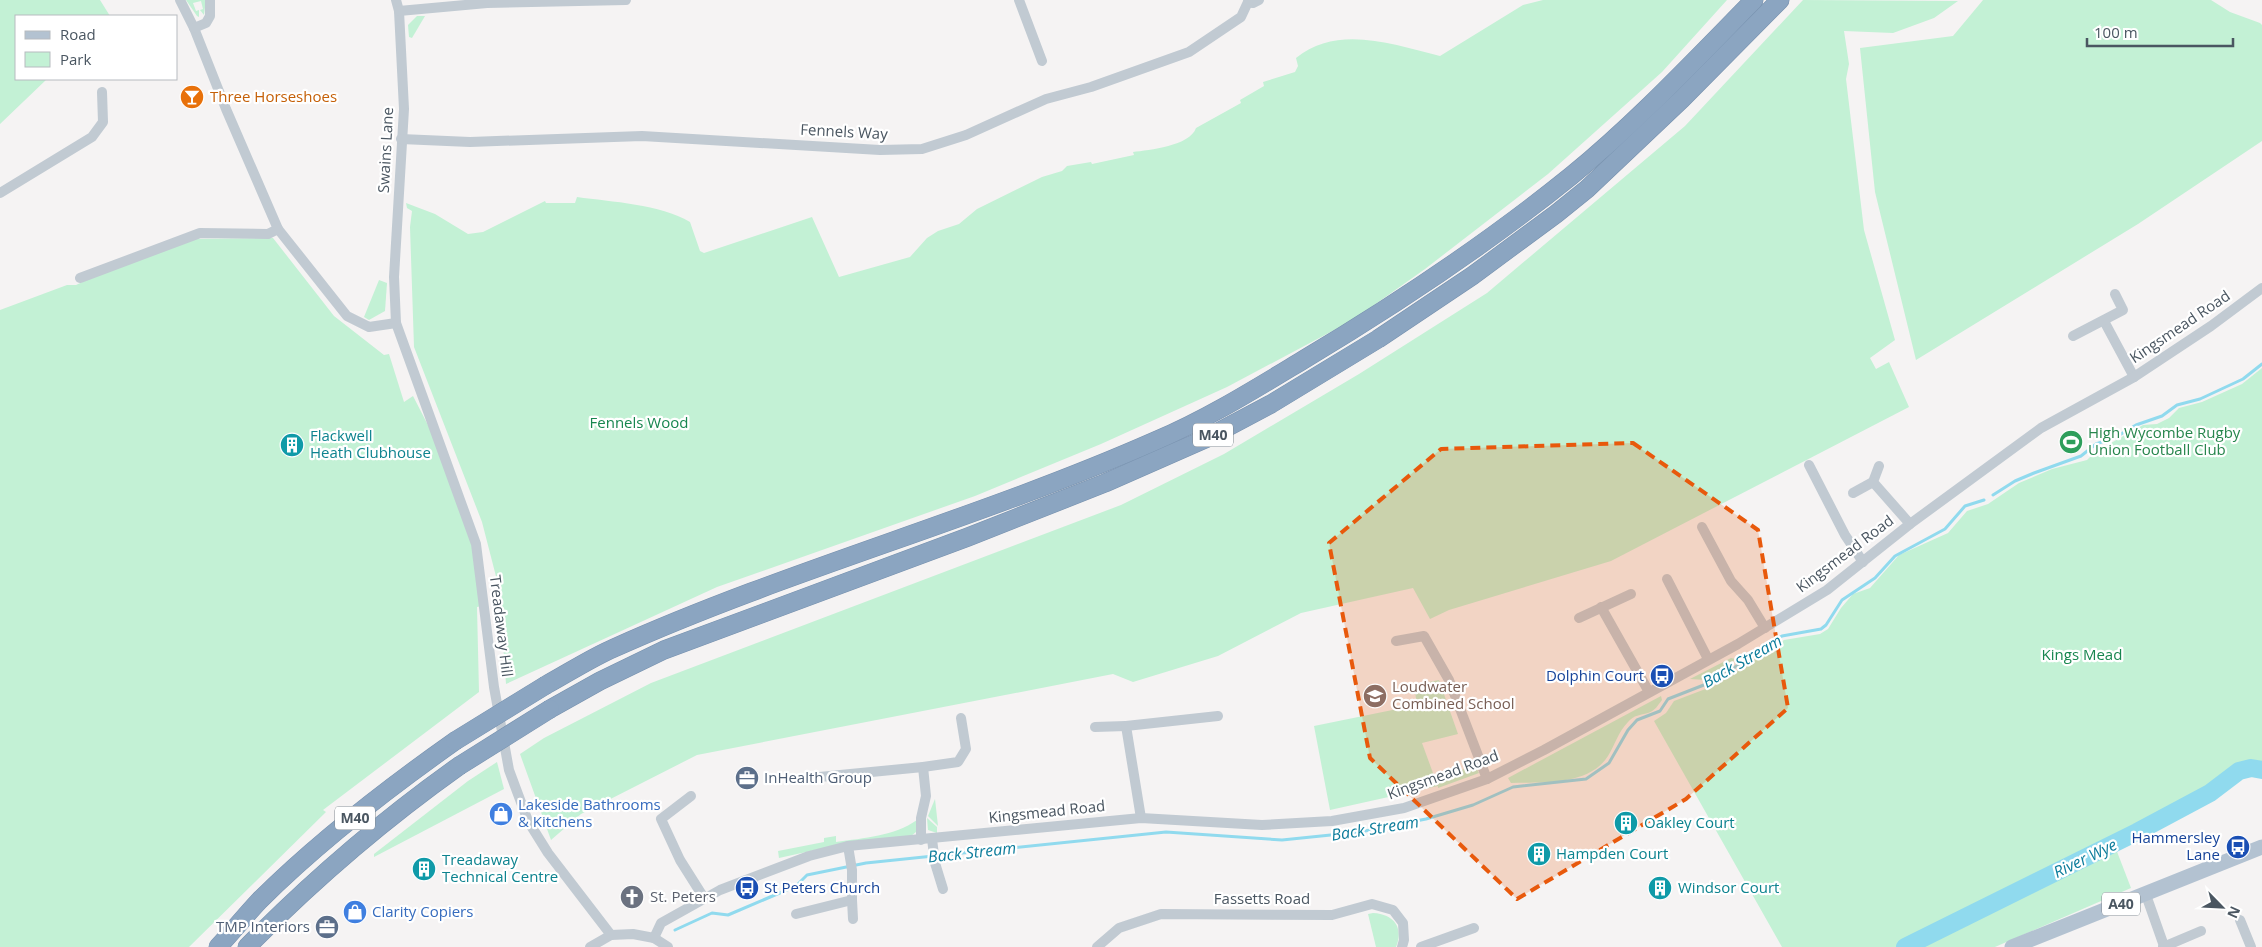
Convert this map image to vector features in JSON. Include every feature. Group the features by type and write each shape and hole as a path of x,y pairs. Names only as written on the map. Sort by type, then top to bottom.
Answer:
{"highway":[{"name":"M40","path":"218,947 259,901 373,803 455,741 546,685 620,645 716,606 1056,481 1157,441 1228,405 1336,341 1430,278 1572,174 1666,89 1754,0"},
{"name":"M40","path":"247,947 314,881 424,792 460,766 550,709 600,681 664,650 968,537 1105,483 1205,439 1271,404 1378,339 1472,276 1579,195 1682,99 1780,0"}],"main road":[{"name":"A40","path":"2012,947 2262,847"}],"street":[{"path":"180,0 194,28 226,109 278,229 347,316 369,327 396,323"},
{"path":"194,28 206,24 210,16 210,0"},
{"name":"Swains Lane","path":"394,303 404,102 399,11 396,0"},
{"path":"399,11 488,3 626,0"},
{"path":"1019,0 1042,61"},
{"path":"1248,1 1254,4 1259,0"},
{"name":"Fennels Way","path":"401,139 470,142 642,136 880,150 922,150 966,135 1046,99 1091,87 1189,52 1241,17 1248,1"},
{"path":"0,193 92,138 103,122 102,92"},
{"path":"80,278 200,233 268,234 278,229"},
{"name":"Kingsmead Road","path":"654,938 661,923 720,890 810,856 848,846 1141,818 1262,825 1332,821 1404,808 1487,779 1765,628 1828,590 1910,524 2041,428 2134,377 2211,326 2262,288"},
{"path":"2073,336 2123,310 2114,294"},
{"name":"Treadaway Hill","path":"394,303 396,323 476,544 494,687 509,770 528,821 548,853 611,935"},
{"path":"2104,321 2134,377"},
{"path":"1809,465 1845,535 1863,562"},
{"path":"1853,493 1873,482 1879,466"},
{"path":"1873,482 1910,524"},
{"path":"1702,527 1731,581 1748,600 1765,628"},
{"path":"1667,579 1708,659"},
{"path":"1579,618 1631,594"},
{"path":"1601,607 1649,692"},
{"path":"1396,641 1424,636 1450,680 1487,779"},
{"path":"1095,727 1126,726 1218,716"},
{"path":"809,778 958,762 966,749 961,718"},
{"path":"1126,726 1141,818"},
{"path":"921,840 921,818 926,796 924,767"},
{"path":"691,796 661,819 680,860 704,898"},
{"path":"932,839 935,863 943,889"},
{"path":"848,846 852,870 853,920"},
{"path":"2146,895 2164,947 2201,931"},
{"path":"796,914 852,900"},
{"name":"Fassetts Road","path":"1098,947 1120,928 1161,914 1332,915 1372,904 1393,910 1403,923 1404,940 1402,947"},
{"path":"2240,920 2251,947"},
{"path":"1421,947 1474,928"},
{"path":"590,947 611,935 633,934 654,938 668,947"}],"highlighted area":[{"path":"1633,443 1758,530 1788,708 1686,799 1517,899 1370,758 1329,543 1441,449"}],"green space":[{"path":"0,0 100,0 109,15 15,15 15,80 46,80 0,124"},
{"path":"186,0 206,0 204,15 200,10 203,9 201,1 193,3 196,11 199,10 199,17"},
{"name":"Fennels Wood","path":"1543,0 1727,0 1662,72 1548,174 1425,269 1353,320 1227,387 1101,444 975,496 717,587 506,684 499,588 482,522 414,347 410,227 412,211 407,208 406,203 435,214 468,234 483,232 545,201 546,203 575,203 577,197 650,207 665,211 690,222 700,251 704,253 812,217 839,277 910,257 927,238 938,231 959,224 977,209 1042,177 1062,171 1067,166 1091,162 1092,164 1134,155 1133,152 1178,143 1192,134 1196,128 1241,103 1240,100 1264,86 1263,82 1295,72 1298,66 1296,58 1312,48 1329,42 1347,39 1366,40 1385,42 1440,56 1523,5"},
{"path":"1803,0 1958,1 1934,18 1893,33 1844,31 1849,64 1846,79 1864,230 1895,340 1870,358 1876,369 1889,362 1909,407 1611,561 1449,610 1430,619 1413,588 1301,613 1218,656 1133,682 1113,674 697,755 581,814 551,840 520,754 544,738 651,683 1121,505 1224,454 1359,374 1487,293 1685,126"},
{"path":"1983,0 2211,0 2230,12 2260,23 2262,25 2262,141 2138,224 1916,360 1875,192 1860,48 1953,36"},
{"path":"417,16 425,16 412,38 409,37 408,25"},
{"path":"273,238 334,316 384,355 389,354 404,402 413,396 431,431 472,535 482,606 477,607 479,692 323,810 326,812 189,947 0,947 0,310 67,285 76,285 188,239"},
{"path":"379,280 387,283 385,311 369,320 364,317"},
{"name":"Kings Mead","path":"2262,368 2262,768 2243,766 2234,769 2199,795 1896,947 1782,947 1654,721 1666,713 1674,701 1716,685 1784,640 1820,634 1828,629 1841,608 1853,594 1870,588 1899,555 1948,533 1967,511 1988,504 2019,483 2052,469 2087,460 2095,452 2143,425 2157,424 2169,418 2179,408 2202,402 2242,384"},
{"path":"1731,658 1736,659 1706,680 1690,679"},
{"path":"1439,680 1458,734 1422,743 1437,784 1474,764 1479,773 1438,788 1438,786 1330,810 1314,726 1417,705 1414,685"},
{"path":"1661,696 1662,700 1653,711 1635,717 1628,722 1619,734 1608,756 1600,766 1589,773 1550,782 1511,783 1508,778"},
{"path":"497,762 504,789 374,857 374,854 468,781"},
{"path":"935,799 938,826 928,816"},
{"path":"927,818 937,827 937,833 928,830"},
{"path":"917,820 916,832 911,836 847,843 779,858 778,851 824,842 824,838 836,836 836,842 868,838 899,830"},
{"path":"2116,849 2131,888 1995,947 1920,947"},
{"path":"1373,913 1387,916 1395,923 1399,934 1396,947 1376,947 1368,914"}],"waterway":[{"name":"Back Stream","path":"1993,495 2015,481 2081,456 2096,444 2116,437 2136,425 2162,416 2177,405 2200,399 2243,379 2262,364"},
{"name":"Back Stream","path":"675,930 712,913 728,915 796,886 807,875 866,863 1166,832 1282,840 1360,832 1426,819 1473,805 1513,787 1586,779 1609,763 1628,730 1637,720 1660,711 1668,699 1714,681 1782,636 1821,629 1826,625 1842,600 1875,578 1895,556 1945,529 1965,506 1984,500"},
{"name":"River Wye","path":"1905,947 2137,832 2210,793 2239,771 2251,768 2262,770"}],"place":[{"name":"Three Horseshoes","path":"192,97"},
{"name":"High Wycombe Rugby Union Football Club","path":"2071,442"},
{"name":"Flackwell Heath Clubhouse","path":"292,445"},
{"name":"Dolphin Court","path":"1662,676"},
{"name":"Loudwater Combined School","path":"1375,696"},
{"name":"InHealth Group","path":"747,778"},
{"name":"Lakeside Bathrooms & Kitchens","path":"501,814"},
{"name":"Oakley Court","path":"1626,823"},
{"name":"Hammersley Lane","path":"2238,847"},
{"name":"Hampden Court","path":"1539,854"},
{"name":"Treadaway Technical Centre","path":"424,869"},
{"name":"St Peters Church","path":"747,888"},
{"name":"Windsor Court","path":"1660,888"},
{"name":"St. Peters","path":"632,897"},
{"name":"Clarity Copiers","path":"355,912"},
{"name":"TMP Interiors","path":"327,927"}]}
